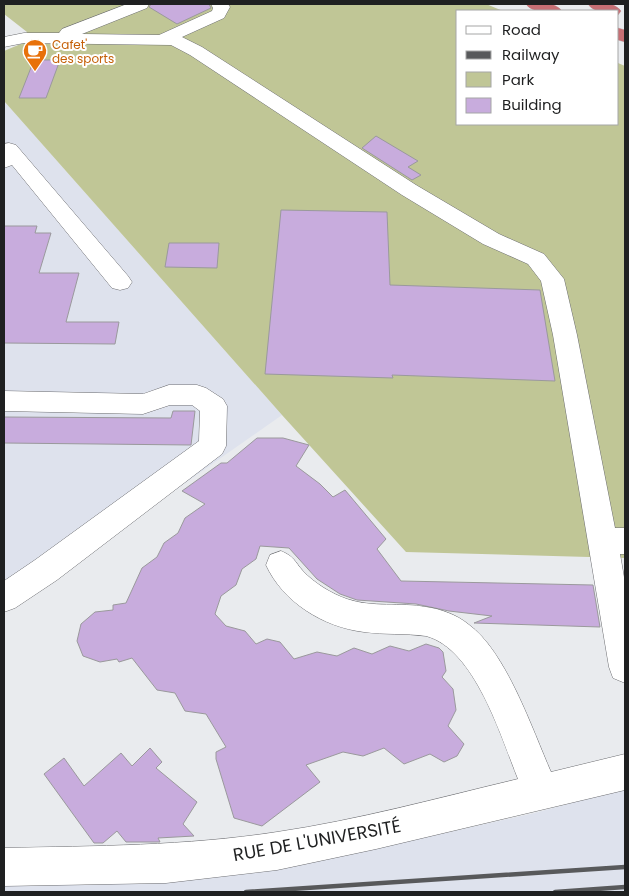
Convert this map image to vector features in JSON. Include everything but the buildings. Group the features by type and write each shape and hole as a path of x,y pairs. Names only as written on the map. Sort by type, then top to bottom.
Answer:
{"highway":[{"path":"534,4 551,10"},
{"path":"557,4 570,10"},
{"path":"596,4 611,10"}],"street":[{"path":"54,38 141,4"},
{"path":"164,39 218,14 222,7 219,4"},
{"path":"4,42 24,38 174,40 196,51 410,190 480,232 529,255 542,264 552,279 557,296 614,541 625,667"},
{"path":"4,162 8,149 120,282"},
{"path":"4,401 143,404 169,395 197,396 214,406 212,446 46,570 4,598"},
{"path":"281,565 291,580 306,593 339,610 364,618 417,620 437,624 457,633 472,648 485,668 506,709 541,792"},
{"name":"RUE DE L'UNIVERSITÉ","path":"4,868 166,864 277,851 376,831 625,772"}],"shaded area":[{"path":"4,101 282,415 4,610"},
{"path":"625,788 625,892 4,892 4,881 190,877 282,869 535,813"}],"green space":[{"path":"4,4 486,4 501,10 456,10 456,125 619,125 619,63 625,66 625,558 406,552 4,101 4,51 23,43 27,32 4,14"}],"railway":[{"path":"246,892 625,867"},
{"path":"555,892 625,887"}],"place":[{"name":"Cafet' des sports","path":"35,72"}]}
